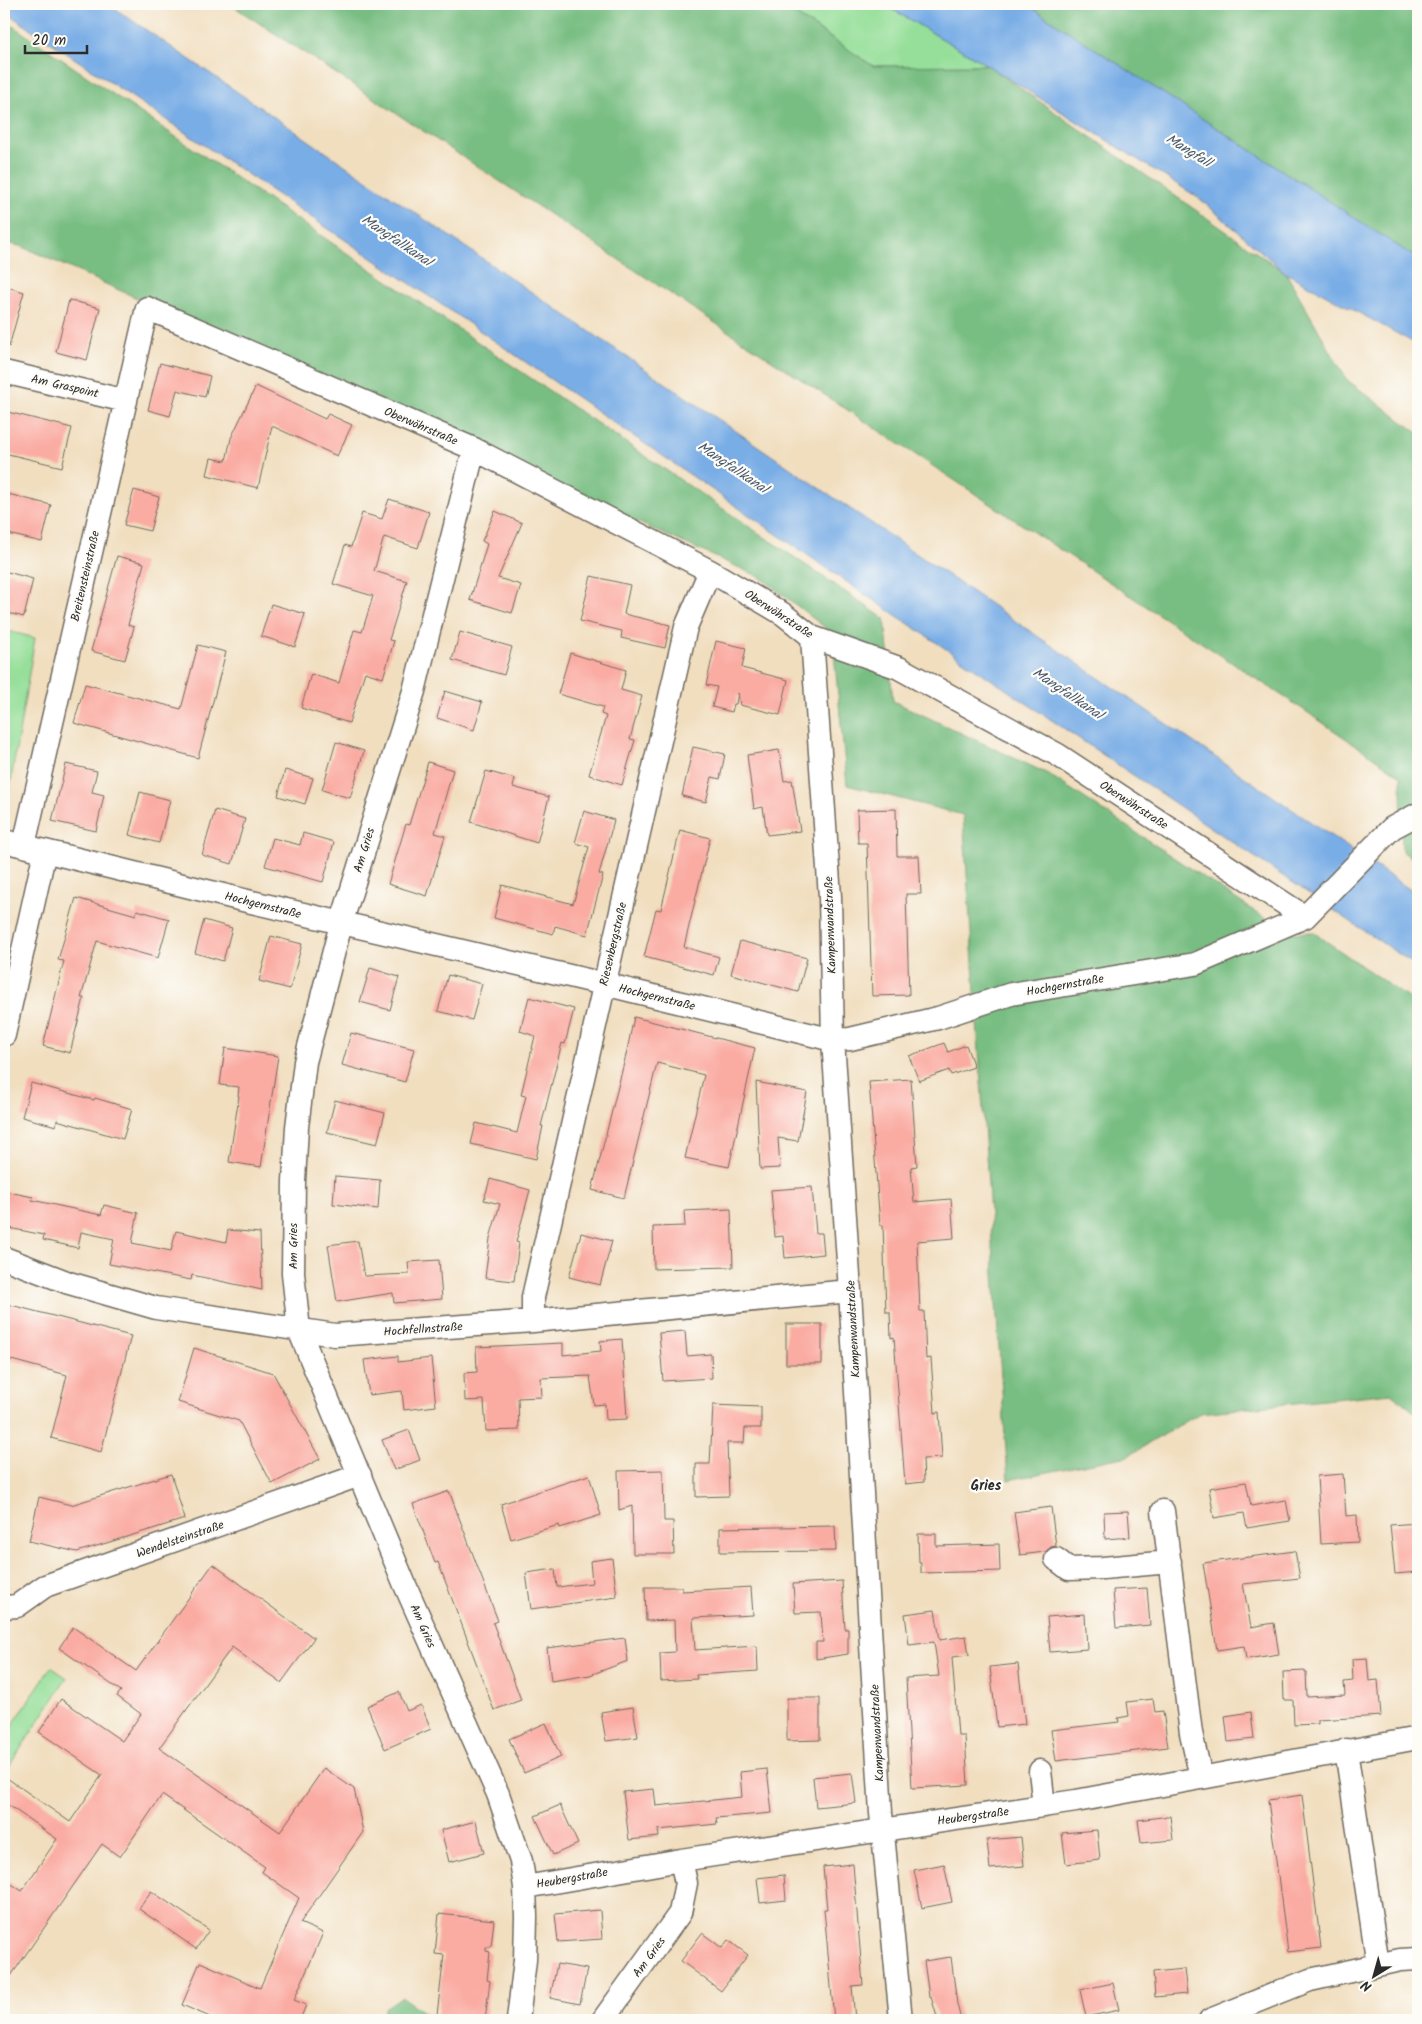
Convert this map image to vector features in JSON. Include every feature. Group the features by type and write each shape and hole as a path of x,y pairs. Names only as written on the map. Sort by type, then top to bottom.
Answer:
{"street":[{"name":"Breitensteinstraße","path":"4,1035 24,845 147,308"},
{"name":"Oberwöhrstraße","path":"147,308 474,449 710,571 783,614 812,638 899,668 1058,756 1309,914"},
{"name":"Am Graspoint","path":"4,372 126,401"},
{"name":"Am Gries","path":"474,449 414,692 341,924 305,1062 292,1215 293,1273 299,1330 405,1585 498,1794 521,1861 525,1886 525,1960 518,2020"},
{"name":"Riesenbergstraße","path":"533,1321 533,1297 686,627 710,571"},
{"name":"Kampenwandstraße","path":"812,638 830,897 833,1040 882,1829 901,2020"},
{"path":"1309,914 1392,828 1418,814"},
{"name":"Hochgernstraße","path":"24,845 341,924 604,984 833,1040 850,1039 938,1018 1011,994 1195,964 1309,914"},
{"name":"Hochfellnstraße","path":"4,1258 69,1283 156,1308 335,1335 533,1321 850,1291"},
{"name":"Wendelsteinstraße","path":"4,1608 17,1606 46,1586 360,1475"},
{"path":"1163,1511 1191,1733 1201,1777"},
{"path":"1056,1559 1069,1569 1170,1562"},
{"name":"Heubergstraße","path":"525,1886 882,1829 1044,1806 1418,1738"},
{"path":"1346,1750 1378,1965"},
{"path":"1040,1771 1044,1806"},
{"name":"Am Gries","path":"603,2020 680,1912 686,1883 681,1860"},
{"path":"1210,2020 1310,1980 1400,1960 1418,1959"}],"green space":[{"path":"230,4 780,4 873,66 987,65 1286,273 1347,380 1418,433 1418,862 1402,851 1401,776 1304,710"},
{"path":"780,4 883,4 987,65 873,66"},
{"path":"1026,4 1418,4 1418,259"},
{"path":"4,20 885,619 893,701 1048,774 1287,933 1313,932 1418,1005 1418,1415 1391,1393 1200,1413 1128,1456 1008,1480 963,815 847,785 832,633 760,577 23,247 4,242"},
{"path":"4,630 35,638 4,821"},
{"path":"51,1667 67,1678 4,1774 4,1738"},
{"path":"401,1997 431,2017 432,2020 380,2020 385,2008"}],"water":[{"name":"Mangfallkanal","path":"4,4 108,4 1418,895 1418,967 863,593 448,309 4,11"},
{"name":"Mangfall","path":"883,4 1026,4 1418,259 1418,345 1286,273 1199,198 987,65"}],"building":[{"path":"4,286 24,292 9,347 4,346"},
{"path":"69,300 100,308 87,360 56,352"},
{"path":"160,363 210,376 205,397 177,390 170,416 148,410"},
{"path":"256,386 325,419 328,414 352,425 337,456 272,426 258,488 207,475 211,458 226,461 231,438"},
{"path":"4,411 72,428 62,467 4,453"},
{"path":"134,490 159,497 150,531 124,525"},
{"path":"4,493 51,505 42,542 4,533"},
{"path":"389,499 429,512 418,548 384,537 374,571 407,581 389,640 394,641 383,678 365,672 349,723 301,708 311,674 339,683 354,630 362,632 373,596 333,584 345,545 351,547 362,513 382,519"},
{"path":"495,511 522,523 498,578 521,585 512,613 470,600 487,544 482,541"},
{"path":"117,556 144,563 128,625 134,627 125,660 91,651"},
{"path":"4,571 33,579 24,617 4,612"},
{"path":"591,576 630,585 624,614 670,625 665,648 621,638 622,631 580,621"},
{"path":"271,604 305,614 295,647 261,636"},
{"path":"460,632 512,647 504,675 452,660"},
{"path":"716,641 746,648 742,668 788,680 780,715 740,705 738,693 732,712 712,707 717,687 706,685"},
{"path":"198,645 226,652 198,758 74,723 85,684 181,709"},
{"path":"570,653 626,670 621,690 642,696 630,739 635,740 622,785 589,775 606,716 601,714 603,707 558,694"},
{"path":"445,691 482,702 474,730 437,718"},
{"path":"336,742 364,751 350,798 322,790"},
{"path":"693,747 725,754 720,779 712,777 706,802 682,796"},
{"path":"779,750 784,781 792,780 800,831 767,835 763,807 754,809 747,755"},
{"path":"428,762 453,770 435,833 445,836 427,896 388,884 406,824 409,825"},
{"path":"66,764 97,771 92,792 104,795 96,831 52,821"},
{"path":"285,770 313,778 305,804 278,796"},
{"path":"486,771 515,779 513,787 549,797 537,843 471,822"},
{"path":"140,792 170,800 159,843 129,835"},
{"path":"896,809 897,856 919,856 921,894 906,894 909,995 872,996 867,843 858,843 857,810"},
{"path":"215,810 245,819 232,864 202,855"},
{"path":"584,811 614,820 599,874 603,875 587,935 555,926 553,934 494,918 502,885 573,904 589,847 575,843"},
{"path":"680,830 710,838 684,947 719,957 714,975 644,957 656,909 661,910"},
{"path":"303,833 334,842 323,882 265,866 273,838 300,845"},
{"path":"76,898 136,915 137,910 169,919 158,958 97,941 81,998 84,998 70,1053 43,1046 64,961 58,960"},
{"path":"204,920 232,928 223,961 195,953"},
{"path":"271,936 302,944 290,989 259,981"},
{"path":"740,941 807,958 798,992 731,974"},
{"path":"370,968 399,977 390,1010 360,1002"},
{"path":"448,975 482,984 472,1020 438,1011"},
{"path":"529,997 574,1009 565,1044 562,1043 541,1126 543,1126 536,1159 471,1144 476,1123 517,1133 526,1096 521,1095 535,1036 520,1031"},
{"path":"634,1017 755,1048 729,1167 685,1158 704,1075 657,1063 624,1198 592,1190"},
{"path":"351,1033 414,1049 405,1082 342,1065"},
{"path":"944,1043 948,1052 966,1045 974,1067 951,1075 949,1070 919,1081 909,1056"},
{"path":"225,1048 278,1056 261,1167 229,1162 239,1087 220,1085"},
{"path":"911,1079 917,1166 911,1167 914,1202 951,1199 954,1238 917,1241 920,1311 924,1311 926,1359 931,1358 935,1413 939,1412 942,1458 923,1459 924,1482 905,1484 894,1337 891,1338 890,1312 886,1312 883,1225 880,1225 869,1082"},
{"path":"756,1082 807,1092 798,1141 778,1138 780,1168 760,1169"},
{"path":"31,1083 132,1109 123,1139 57,1120 56,1126 22,1117"},
{"path":"335,1100 385,1113 377,1144 327,1132"},
{"path":"335,1176 380,1180 378,1209 333,1204"},
{"path":"490,1179 530,1190 516,1242 519,1243 514,1281 485,1278 490,1238 500,1204 484,1200"},
{"path":"812,1187 816,1233 822,1233 824,1254 785,1258 783,1236 775,1237 771,1190"},
{"path":"4,1191 33,1197 32,1200 101,1215 104,1205 138,1213 132,1243 171,1251 176,1231 226,1242 228,1230 260,1233 262,1290 192,1275 191,1280 109,1264 114,1239 81,1232 78,1248 43,1240 44,1235 4,1227"},
{"path":"731,1209 733,1267 654,1269 653,1227 685,1226 684,1211"},
{"path":"581,1233 612,1241 600,1285 569,1277"},
{"path":"358,1241 364,1276 409,1274 408,1262 439,1260 442,1299 394,1303 393,1293 337,1302 328,1245"},
{"path":"7,1304 131,1336 101,1452 51,1438 67,1375 4,1358 4,1317"},
{"path":"786,1324 822,1324 822,1364 786,1364"},
{"path":"685,1331 687,1356 711,1354 712,1378 663,1381 659,1333"},
{"path":"622,1339 627,1419 606,1420 605,1404 594,1405 590,1376 541,1378 542,1397 518,1398 519,1430 486,1431 484,1400 465,1401 464,1373 477,1372 476,1347 563,1343 563,1355 601,1351 600,1341"},
{"path":"194,1348 273,1373 320,1459 272,1484 239,1421 178,1402"},
{"path":"398,1356 398,1362 431,1358 436,1406 404,1410 402,1391 369,1395 364,1360"},
{"path":"713,1405 761,1407 761,1428 745,1428 744,1443 727,1443 729,1496 696,1497 696,1464 710,1464"},
{"path":"409,1430 420,1460 394,1470 382,1440"},
{"path":"663,1470 664,1521 673,1521 674,1554 633,1554 632,1506 619,1510 618,1471"},
{"path":"171,1474 185,1519 77,1552 29,1541 39,1497 71,1505"},
{"path":"1343,1474 1346,1516 1357,1515 1358,1542 1321,1544 1317,1476"},
{"path":"589,1475 601,1515 560,1528 559,1525 511,1539 501,1504"},
{"path":"1246,1482 1251,1506 1286,1500 1290,1521 1247,1528 1244,1513 1214,1518 1209,1488"},
{"path":"449,1491 498,1621 493,1623 521,1700 494,1710 438,1562 435,1563 413,1504"},
{"path":"1051,1507 1056,1546 1051,1547 1045,1552 1020,1555 1014,1512"},
{"path":"1128,1511 1130,1537 1105,1539 1104,1512"},
{"path":"1418,1523 1418,1572 1395,1574 1390,1525"},
{"path":"835,1526 836,1551 720,1552 720,1528"},
{"path":"918,1534 936,1534 936,1546 999,1544 1000,1571 921,1573"},
{"path":"1295,1551 1300,1578 1243,1584 1251,1627 1274,1623 1279,1654 1246,1659 1244,1646 1217,1650 1203,1563"},
{"path":"612,1558 617,1597 531,1609 526,1573 555,1569 557,1587 592,1583 590,1561"},
{"path":"213,1564 314,1638 281,1683 232,1647 159,1748 280,1832 324,1768 354,1789 363,1832 300,1923 323,1933 294,2000 306,2005 300,2020 217,2020 182,2005 200,1962 260,1988 299,1898 262,1872 265,1867 162,1795 120,1857 102,1844 4,1986 4,1879 22,1891 57,1839 4,1802 4,1776 70,1822 102,1775 39,1732 61,1699 122,1741 141,1714 117,1696 121,1691 59,1648 73,1627 136,1671"},
{"path":"842,1581 845,1629 848,1629 848,1654 816,1659 816,1642 823,1642 821,1612 795,1613 793,1584"},
{"path":"645,1587 682,1587 682,1591 751,1587 753,1615 693,1618 695,1650 757,1646 758,1671 696,1675 697,1679 661,1681 660,1653 675,1652 674,1620 646,1621"},
{"path":"1147,1588 1150,1625 1116,1628 1113,1590"},
{"path":"935,1610 940,1640 966,1636 969,1655 952,1657 958,1736 965,1736 968,1785 912,1788 906,1678 939,1676 934,1642 909,1645 905,1614"},
{"path":"1085,1614 1087,1649 1050,1652 1047,1617"},
{"path":"625,1638 628,1661 590,1675 551,1681 547,1648"},
{"path":"1367,1658 1369,1681 1378,1680 1381,1716 1318,1720 1318,1724 1294,1725 1293,1700 1284,1700 1283,1672 1306,1671 1307,1697 1345,1695 1344,1682 1353,1681 1352,1659"},
{"path":"1018,1664 1025,1724 997,1727 990,1667"},
{"path":"399,1692 407,1711 421,1705 431,1729 385,1749 367,1706"},
{"path":"787,1698 820,1698 820,1740 787,1741"},
{"path":"1153,1699 1155,1712 1163,1711 1168,1747 1056,1761 1051,1730 1119,1722 1118,1718 1129,1716 1127,1702"},
{"path":"633,1707 638,1737 606,1741 601,1712"},
{"path":"1251,1712 1254,1739 1228,1742 1225,1716"},
{"path":"546,1723 561,1757 524,1773 509,1739"},
{"path":"767,1769 772,1813 716,1818 717,1824 658,1830 659,1837 629,1840 623,1792 654,1789 656,1806 742,1797 740,1772"},
{"path":"852,1773 856,1803 816,1807 813,1777"},
{"path":"1302,1795 1321,1948 1288,1952 1268,1800"},
{"path":"560,1805 578,1844 553,1855 535,1816"},
{"path":"1170,1816 1173,1840 1141,1843 1138,1820"},
{"path":"476,1821 484,1853 449,1862 441,1830"},
{"path":"1097,1830 1100,1860 1066,1864 1062,1833"},
{"path":"1021,1837 1024,1866 990,1869 987,1840"},
{"path":"853,1864 863,1985 852,1986 855,2020 834,2020 824,1909 827,1909 823,1867"},
{"path":"944,1864 952,1902 922,1908 914,1870"},
{"path":"784,1875 786,1900 760,1903 757,1878"},
{"path":"151,1891 209,1930 196,1949 139,1909"},
{"path":"600,1910 602,1939 558,1942 555,1914"},
{"path":"439,1914 494,1920 491,1947 486,1947 486,1951 490,1952 487,1980 490,1981 485,2020 454,2020 454,2018 437,2015 444,1955 435,1954"},
{"path":"702,1933 722,1948 728,1940 748,1955 721,1991 681,1961"},
{"path":"951,1957 961,2020 938,2020 931,1997 929,1997 924,1961"},
{"path":"557,1964 587,1969 580,2004 550,1998"},
{"path":"1184,1969 1187,1994 1155,1997 1153,1972"},
{"path":"1113,1983 1119,2010 1086,2017 1080,1990"}],"district":[{"name":"Gries","path":"986,1485"}]}
